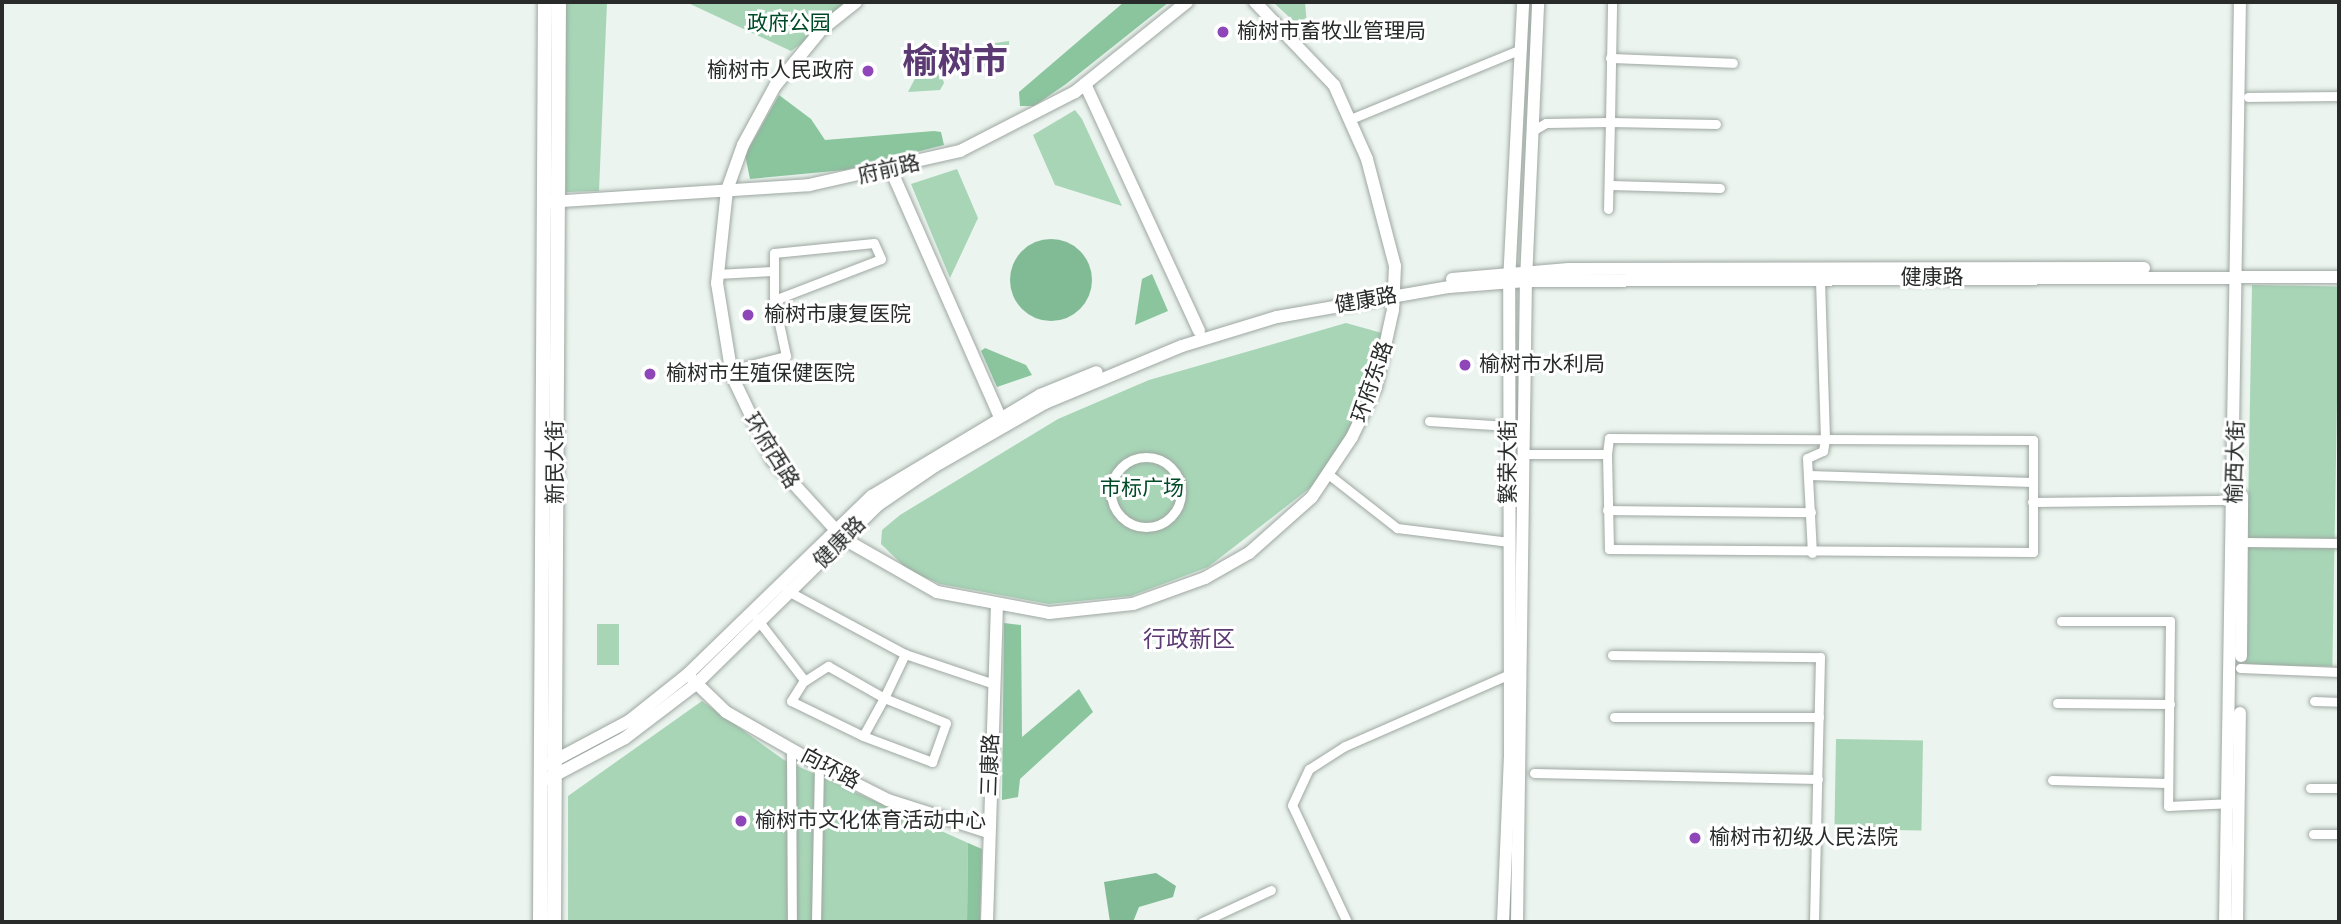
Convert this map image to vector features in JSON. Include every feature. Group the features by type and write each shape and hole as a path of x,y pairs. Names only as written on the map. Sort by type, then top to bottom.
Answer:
{"main road":[{"name":"新民大街","path":"545,2 551,202"},
{"name":"新民大街","path":"554,922 548,772 551,202 559,2"},
{"name":"环府西路","path":"856,2 822,29 775,86 743,145 727,190 717,274 730,370 772,460 839,535 922,586 997,608 1091,611 1174,592"},
{"name":"府前路","path":"551,202 809,185 891,170 990,138 1085,84 1187,2"},
{"name":"环府东路","path":"1174,592 1249,553 1328,474 1376,387 1394,292 1390,243 1353,118 1309,55 1255,2"},
{"name":"繁荣大街","path":"1503,922 1510,674 1509,277 1523,2"},
{"name":"繁荣大街","path":"1517,922 1527,276 1538,2"},
{"name":"榆西大街","path":"2240,2 2242,273"},
{"name":"榆西大街","path":"2237,922 2234,803 2249,2"},
{"path":"1085,84 1199,331"},
{"path":"891,170 1000,417"},
{"name":"健康路","path":"1527,276 1820,279 2339,270"},
{"name":"健康路","path":"548,772 625,738 692,679 904,473 1040,394 1199,331 1394,292 1527,276 2242,273 2339,277"},
{"name":"健康路","path":"839,535 934,466 1045,403 1235,329 1394,292"},
{"name":"榆西大街","path":"2225,922 2241,667 2243,542 2238,500"},
{"name":"三康路","path":"987,922 997,608"},
{"name":"向环路","path":"692,679 726,712 819,765 888,800 988,832"},
{"name":"新民大街","path":"540,922 548,772"}],"street":[{"path":"1608,209 1612,2"},
{"path":"1353,118 1521,49"},
{"path":"1610,58 1732,63"},
{"path":"2248,97 2339,96"},
{"path":"1532,131 1546,123 1716,124"},
{"path":"1610,186 1720,188"},
{"path":"730,370 786,356 774,300 774,253 874,243 881,260 774,300"},
{"path":"717,274 772,271"},
{"path":"1812,553 1807,458 1823,451 1825,439 1820,279"},
{"path":"1429,421 1509,426"},
{"path":"1609,438 2033,440 2033,552 1812,553 1609,549 1607,454 1609,438"},
{"path":"1526,454 1607,454"},
{"path":"1156,458 1178,478 1180,499 1161,524 1140,527 1114,508 1111,488 1127,463 1156,458"},
{"path":"1328,474 1397,528 1509,542"},
{"path":"1809,475 2032,482"},
{"path":"2032,502 2238,500"},
{"path":"1607,510 1811,512"},
{"path":"2243,542 2339,543"},
{"path":"784,589 905,654 994,684"},
{"path":"755,617 805,681"},
{"path":"2061,621 2170,621 2168,806 2234,803"},
{"path":"863,736 905,654"},
{"path":"1612,655 1819,657 1814,922"},
{"path":"828,666 884,698 946,723 932,762 863,736 791,701 805,681 828,666"},
{"path":"2241,667 2339,672"},
{"path":"1347,922 1292,805 1310,769 1345,746 1510,674"},
{"path":"2314,701 2339,702"},
{"path":"2057,703 2170,704"},
{"path":"1614,717 1819,718"},
{"path":"791,748 792,922"},
{"path":"816,922 819,765"},
{"path":"1534,773 1818,779"},
{"path":"2052,780 2168,783"},
{"path":"2310,788 2339,788"},
{"path":"2313,834 2339,834"},
{"path":"1202,922 1271,890"}],"green space":[{"path":"564,2 607,2 599,191 566,192"},
{"name":"政府公园","path":"686,2 860,2 791,51"},
{"path":"1273,2 1305,2 1307,26 1303,30"},
{"path":"1009,41 1009,53 990,71 961,48"},
{"path":"936,57 944,83 940,90 908,92 921,67"},
{"path":"1075,110 1082,119 1122,206 1055,185 1033,135"},
{"path":"957,169 978,218 950,278 911,184"},
{"path":"2252,285 2339,287 2332,666 2245,665"},
{"name":"市标广场","path":"1346,323 1389,335 1381,369 1328,474 1208,567 1131,596 1049,604 940,584 908,570 881,544 882,530 900,515 1058,419 1149,380"},
{"path":"597,624 619,624 619,665 597,665"},
{"name":"榆树市文化体育活动中心","path":"702,701 784,760 968,843 967,922 568,922 568,796"},
{"path":"1836,739 1923,741 1921,831 1834,829"}],"shaded area":[{"path":"1124,2 1169,2 1066,84 1034,106 1020,106 1019,92"},
{"path":"779,95 811,119 825,140 934,131 941,132 944,145 845,170 750,179 745,155"},
{"path":"1051,239 1067,243 1080,251 1088,264 1092,280 1088,296 1080,309 1067,317 1051,321 1035,317 1022,309 1014,296 1010,280 1014,264 1022,251 1035,243"},
{"path":"1152,274 1168,311 1135,325 1142,279"},
{"path":"985,348 1026,365 1032,375 997,387 981,351"},
{"path":"1004,623 1021,625 1022,737 1079,689 1093,712 1020,779 1018,797 1002,800"},
{"path":"968,843 982,849 980,922 967,922"},
{"path":"1156,873 1176,886 1173,897 1139,907 1133,922 1110,922 1104,882"}],"place":[{"name":"榆树市畜牧业管理局","path":"1223,32"},
{"name":"榆树市人民政府","path":"868,71"},
{"name":"榆树市康复医院","path":"748,315"},
{"name":"榆树市水利局","path":"1465,365"},
{"name":"榆树市生殖保健医院","path":"650,374"},
{"name":"榆树市文化体育活动中心","path":"741,821"},
{"name":"榆树市初级人民法院","path":"1695,838"}],"district":[{"name":"榆树市","path":"955,63"},
{"name":"行政新区","path":"1189,641"}]}
